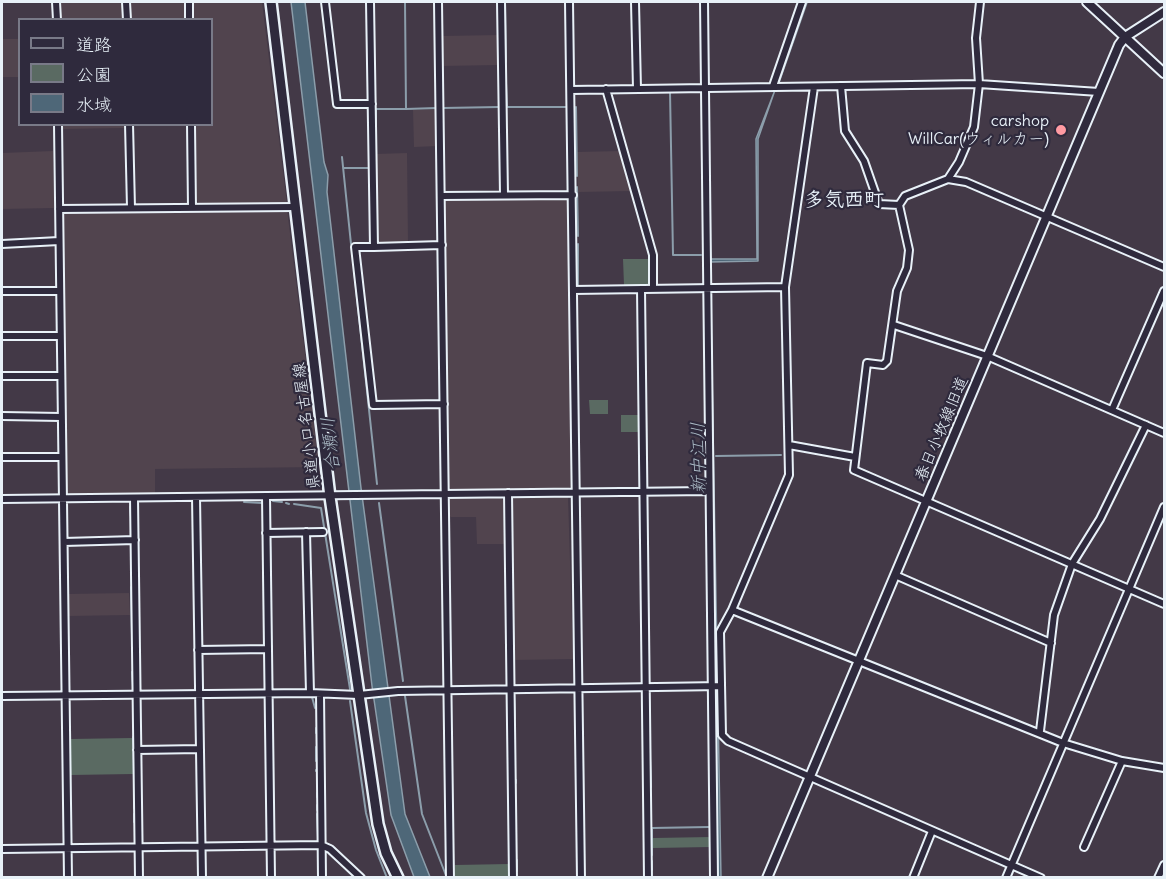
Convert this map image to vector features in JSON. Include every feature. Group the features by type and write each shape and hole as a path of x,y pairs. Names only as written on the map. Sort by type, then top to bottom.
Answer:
{"main road":[{"name":"県道小口名古屋線","path":"271,2 295,207 363,695 378,824 386,852 398,878"}],"street":[{"path":"56,2 57,18"},
{"path":"126,2 127,18"},
{"path":"189,2 189,18"},
{"path":"325,2 337,104 372,104"},
{"path":"370,2 374,247"},
{"path":"438,2 450,878"},
{"path":"501,2 504,195"},
{"path":"569,2 581,878"},
{"path":"635,2 637,88"},
{"path":"704,2 709,289 709,491 716,686 714,878"},
{"path":"773,86 802,2"},
{"path":"948,179 959,162 974,127 979,84 976,38 980,2"},
{"path":"1087,2 1164,73"},
{"path":"1125,37 1164,10"},
{"name":"春日小牧線旧道","path":"767,878 1045,216 1125,37"},
{"path":"571,90 979,84 1099,92"},
{"path":"841,86 845,130 864,161 879,204 899,205 911,193 948,179 966,182 1164,267"},
{"path":"814,87 785,287 789,475 732,610 720,632 716,686 722,735 728,741 1041,878"},
{"path":"606,89 652,255 654,289"},
{"path":"58,126 68,878"},
{"path":"129,126 131,208"},
{"path":"191,126 192,208"},
{"path":"441,196 573,195"},
{"path":"899,205 909,250 907,268 897,291 894,325 887,361 883,365 867,363 854,470 1164,604"},
{"path":"59,209 295,207"},
{"path":"2,244 59,241"},
{"path":"442,245 355,247 373,405 444,404"},
{"path":"573,290 785,287"},
{"path":"641,289 648,878"},
{"path":"2,291 59,291"},
{"path":"1112,410 1164,291"},
{"path":"894,325 987,356 1164,434"},
{"path":"2,336 60,336"},
{"path":"2,376 61,376"},
{"path":"2,416 61,417"},
{"path":"1040,731 1054,615 1072,564 1100,519 1146,425"},
{"path":"789,445 855,457"},
{"path":"2,457 62,457"},
{"path":"2,499 709,491"},
{"path":"508,493 513,878"},
{"path":"266,496 271,878"},
{"path":"196,497 202,878"},
{"path":"134,498 139,878"},
{"path":"1006,878 1164,507"},
{"path":"306,532 310,693"},
{"path":"266,533 322,532"},
{"path":"63,542 135,540"},
{"path":"895,575 1051,644"},
{"path":"732,610 1063,743 1122,762 1164,768"},
{"path":"198,650 268,649"},
{"path":"2,696 268,693 363,695 394,691 716,686"},
{"path":"320,694 322,878"},
{"path":"137,750 200,748"},
{"path":"1084,847 1122,762"},
{"path":"913,878 932,831"},
{"path":"2,849 321,845 330,849 361,878"},
{"path":"1158,878 1164,865"}],"shaded area":[{"path":"61,2 122,2 122,18 61,18"},
{"path":"131,2 187,2 187,18 131,18"},
{"path":"194,2 262,2 287,204 200,205 197,200 196,126 213,126 213,18 194,18"},
{"path":"499,35 499,65 442,66 442,36"},
{"path":"2,39 18,39 18,77 2,77"},
{"path":"437,109 438,146 414,147 413,110"},
{"path":"61,126 124,126 124,128 61,129"},
{"path":"53,151 54,208 2,209 2,153"},
{"path":"621,151 632,191 578,192 577,152"},
{"path":"407,153 408,242 379,243 377,240 376,154"},
{"path":"565,197 568,199 572,485 569,488 452,490 448,486 444,202 447,198"},
{"path":"287,209 319,467 155,469 155,493 70,494 67,492 63,216 66,212"},
{"path":"568,496 573,659 515,660 512,500 515,497"},
{"path":"500,497 503,500 504,544 477,544 476,517 448,517 448,501 451,498"},
{"path":"129,593 130,615 69,616 68,594"}],"green space":[{"path":"623,259 650,259 648,285 624,285"},
{"path":"589,400 608,400 608,414 590,414"},
{"path":"621,415 639,415 639,432 621,432"},
{"path":"132,738 133,774 71,775 71,739"},
{"path":"711,837 711,847 653,848 653,838"},
{"path":"509,864 509,877 455,877 455,865"}],"water":[{"path":"291,2 305,2 324,162 328,175 327,192 361,488 405,814 430,877 414,877 391,815 372,686"},
{"path":"775,90 758,139 758,261 710,262 721,878 718,877 708,259 757,259 756,139"}],"waterway":[{"path":"405,2 406,109 436,108"},
{"path":"505,2 506,62"},
{"name":"新中江川","path":"779,82 807,2"},
{"path":"506,83 507,107 567,107"},
{"path":"670,92 673,255 701,255"},
{"path":"443,108 499,107"},
{"path":"576,107 577,176"},
{"path":"376,132 376,109 406,109"},
{"path":"376,140 376,154"},
{"path":"342,157 351,244"},
{"path":"343,168 369,168"},
{"path":"577,187 578,236"},
{"path":"578,244 578,287 580,287"},
{"path":"354,270 377,484"},
{"path":"644,295 645,339"},
{"path":"646,410 647,487"},
{"path":"716,456 781,455"},
{"path":"647,499 647,512"},
{"path":"273,501 282,502"},
{"path":"511,501 514,684"},
{"path":"244,502 262,503"},
{"path":"442,502 442,510"},
{"path":"379,503 403,681"},
{"path":"263,504 263,534"},
{"path":"270,504 270,513"},
{"path":"294,504 321,508 350,689"},
{"path":"130,507 131,518"},
{"path":"442,517 442,529"},
{"path":"270,518 270,526"},
{"path":"647,518 647,525"},
{"path":"131,524 131,538"},
{"path":"270,539 271,587"},
{"path":"263,540 263,545"},
{"path":"647,544 647,550"},
{"path":"131,545 131,573"},
{"path":"263,550 263,562"},
{"path":"442,558 443,568"},
{"path":"648,559 648,570"},
{"path":"263,568 264,585"},
{"path":"648,576 648,589"},
{"path":"443,579 443,601"},
{"path":"131,587 132,635"},
{"path":"648,592 649,682"},
{"path":"271,593 271,600"},
{"path":"264,600 264,605"},
{"path":"271,609 271,616"},
{"path":"443,618 443,631"},
{"path":"444,638 444,645"},
{"path":"272,646 272,652"},
{"path":"272,661 272,667"},
{"path":"444,663 444,679"},
{"path":"132,672 133,687"},
{"path":"272,674 272,686"},
{"path":"649,694 650,726"},
{"path":"514,695 515,719"},
{"path":"299,696 312,697 315,708"},
{"path":"405,696 422,814 447,878"},
{"path":"350,701 366,813 376,850 387,878"},
{"path":"445,716 445,731"},
{"path":"266,725 266,731"},
{"path":"316,728 316,733"},
{"path":"650,729 650,753"},
{"path":"515,731 515,761"},
{"path":"266,736 266,753"},
{"path":"133,737 134,771"},
{"path":"316,747 316,761"},
{"path":"445,755 446,826"},
{"path":"650,758 651,787"},
{"path":"266,762 266,767"},
{"path":"134,774 134,779"},
{"path":"266,783 266,790"},
{"path":"134,797 134,808"},
{"path":"651,804 651,813"},
{"path":"317,805 317,810"},
{"path":"134,814 134,822"},
{"path":"317,814 318,837"},
{"path":"267,824 267,841"},
{"path":"516,825 516,848"},
{"path":"652,855 652,828 709,827"},
{"path":"135,854 135,875"},
{"path":"318,858 318,878"},
{"path":"517,860 517,871"},
{"path":"652,861 652,870"},
{"path":"268,866 268,872"}],"place":[{"name":"carshop WillCar(ウィルカー)","path":"1061,130"}],"district":[{"name":"多気西町","path":"844,200"}],"water label":[{"name":"合瀬川","path":"331,444"}]}
